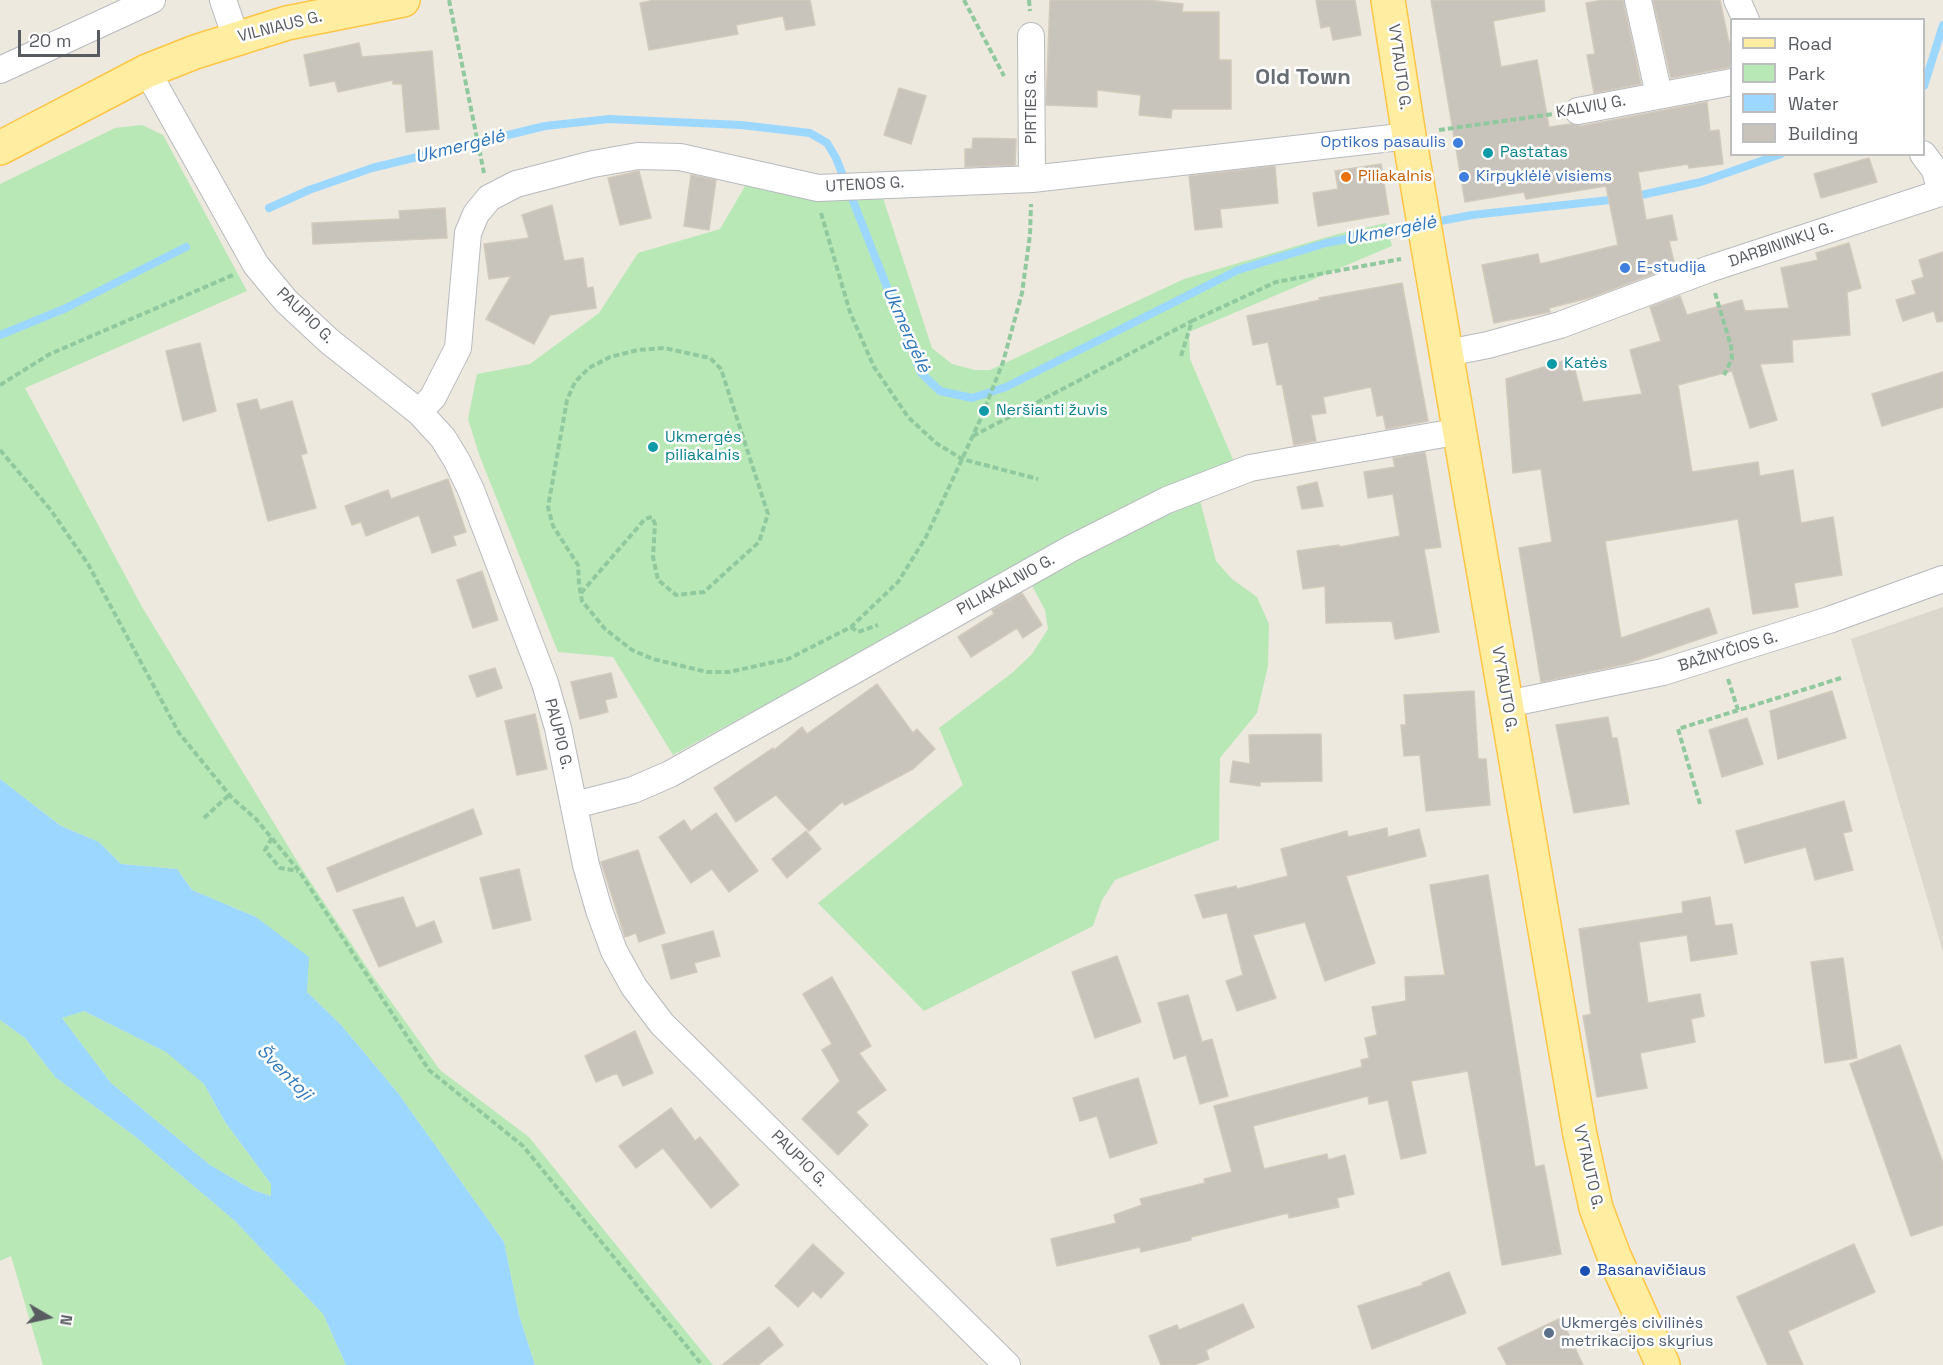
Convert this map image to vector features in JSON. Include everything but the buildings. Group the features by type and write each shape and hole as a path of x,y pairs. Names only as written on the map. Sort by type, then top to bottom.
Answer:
{"main road":[{"name":"VILNIAUS G.","path":"0,148 147,71 236,38 287,23 403,0"},
{"name":"VYTAUTO G.","path":"1388,0 1409,136 1578,1123 1596,1208 1614,1256 1663,1365"}],"street":[{"path":"0,70 152,0"},
{"path":"223,0 236,38"},
{"path":"1638,0 1659,95"},
{"path":"1737,0 1745,18"},
{"name":"PIRTIES G.","path":"1031,36 1032,179"},
{"name":"PAUPIO G.","path":"147,71 256,265 286,301 329,341 419,412 443,438 471,490 545,683 558,728 586,865 614,951 634,987 662,1024 1007,1365"},
{"name":"KALVIŲ G.","path":"1578,111 1730,82"},
{"name":"UTENOS G.","path":"419,412 433,397 458,348 468,233 476,214 489,198 516,184 594,164 638,156 680,158 821,187 1032,179 1409,136"},
{"path":"1924,156 1935,170 1942,193"},
{"name":"DARBININKŲ G.","path":"1447,353 1488,345 1560,325 1709,269 1942,193"},
{"name":"PILIAKALNIO G.","path":"575,805 633,790 669,774 1072,548 1167,500 1250,468 1461,431"},
{"name":"BAŽNYČIOS G.","path":"1507,704 1663,672 1829,620 1943,579"}],"path":[{"path":"449,0 484,176"},
{"path":"964,0 1006,79"},
{"name":"KALVIŲ G.","path":"1449,128 1578,111"},
{"path":"581,593 645,519 652,517 655,524 653,557 658,580 676,595 704,592 759,542 768,514 721,369 710,358 664,348 638,350 610,357 589,368 575,382 567,400 548,507 553,526 578,565 581,593 582,601 605,629 632,650 653,660 706,672 729,672 788,659 851,627 898,582 926,537 981,418 1003,362 1022,293 1030,235 1032,179"},
{"path":"821,187 828,244 850,312 874,367 908,417 936,443 962,459 1038,478"},
{"path":"973,436 1192,321 1276,282 1430,251"},
{"path":"0,385 50,354 256,265"},
{"path":"1715,292 1731,346 1732,359 1724,375"},
{"path":"1181,357 1192,321"},
{"path":"0,450 50,509 88,564 179,733 229,795 272,838 299,871 429,1070 524,1146 702,1365"},
{"path":"1725,669 1738,710"},
{"path":"1700,804 1678,729 1841,678"},
{"path":"204,818 229,795"},
{"path":"272,838 265,850 280,868 299,871"}],"shaded area":[{"path":"1943,607 1943,952 1851,639"}],"green space":[{"path":"142,125 163,135 247,291 25,388 142,607 302,869 372,975 440,1070 529,1137 713,1365 535,1365 519,1315 504,1242 398,1093 342,1026 307,992 256,917 192,890 177,869 121,864 99,842 61,826 0,779 0,184 115,128"},
{"path":"748,181 821,197 883,198 932,348 952,364 975,370 990,370 1184,279 1334,235 1386,223 1392,246 1189,332 1190,359 1235,464 1195,481 1216,561 1232,579 1257,597 1269,624 1268,666 1257,713 1220,758 1219,840 1115,880 1102,900 1093,926 924,1011 818,903 963,785 939,728 1012,673 1032,654 1048,629 1045,610 1021,565 673,755 613,657 558,652 480,457 468,419 477,374 530,364 599,313 638,253 720,229"},
{"path":"84,1011 167,1052 204,1084 225,1122 271,1184 271,1196 253,1190 210,1165 111,1083 61,1017"},
{"path":"0,1020 25,1038 55,1077 137,1138 235,1221 323,1314 346,1365 43,1365 11,1256 0,1261"}],"water":[{"name":"Šventoji","path":"0,779 61,826 99,842 121,864 177,869 192,890 256,917 309,957 307,992 342,1026 398,1093 504,1242 519,1315 535,1365 346,1365 323,1314 235,1221 137,1138 55,1077 25,1038 0,1020","holes":["84,1011 166,1052 204,1084 225,1122 271,1184 271,1196 253,1190 210,1165 111,1083 62,1018"]}],"waterway":[{"name":"Ukmergėlė","path":"1925,83 1943,25"},
{"name":"Ukmergėlė","path":"269,208 309,190 372,168 545,126 609,119 741,125 810,133 827,143 836,158 921,373 940,391 972,398 1006,387 1238,270 1326,243 1417,225"},
{"name":"Ukmergėlė","path":"1632,197 1701,182 1775,156"},
{"name":"Ukmergėlė","path":"1430,223 1472,215 1619,199"},
{"name":"Ukmergėlė","path":"0,335 64,309 186,247"}],"place":[{"name":"Optikos pasaulis","path":"1458,143"},
{"name":"Pastatas","path":"1488,153"},
{"name":"Piliakalnis","path":"1346,177"},
{"name":"Kirpyklėlė visiems","path":"1464,177"},
{"name":"E-studija","path":"1625,268"},
{"name":"Katės","path":"1552,364"},
{"name":"Neršianti žuvis","path":"984,411"},
{"name":"Ukmergės piliakalnis","path":"653,447"},
{"name":"Basanavičiaus","path":"1585,1271"},
{"name":"Ukmergės civilinės metrikacijos skyrius","path":"1549,1333"}],"district":[{"name":"Old Town","path":"1303,78"}]}
